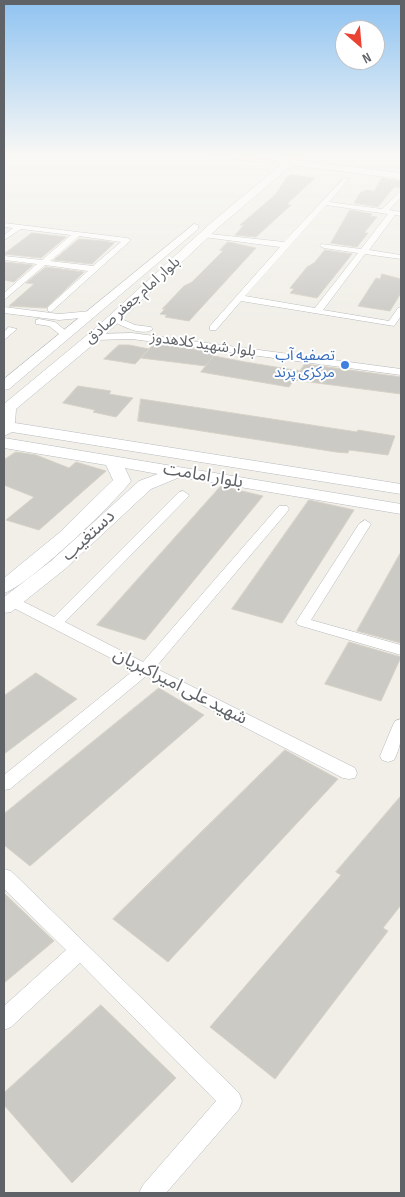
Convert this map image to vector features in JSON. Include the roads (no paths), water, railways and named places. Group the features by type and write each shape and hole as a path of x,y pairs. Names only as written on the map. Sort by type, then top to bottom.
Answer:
{"street":[{"name":"بلوار امام جعفر صادق","path":"4,386 217,212"},
{"name":"بلوار امام جعفر صادق","path":"5,432 6,408 115,319 228,212"},
{"path":"213,328 315,212"},
{"path":"318,311 391,212"},
{"path":"4,225 127,240 51,309"},
{"path":"4,238 20,227"},
{"path":"4,297 77,234"},
{"path":"204,235 286,245"},
{"path":"324,246 401,257"},
{"path":"4,258 95,269"},
{"path":"239,298 391,324 401,310"},
{"path":"4,310 56,321 66,335"},
{"path":"4,317 56,321 91,314"},
{"name":"بلوار شهید کلاهدوز","path":"115,319 134,327 401,364"},
{"path":"4,337 12,329"},
{"name":"بلوار شهید کلاهدوز","path":"94,337 132,336 401,372"},
{"name":"بلوار امامت","path":"5,432 113,461 401,509"},
{"name":"بلوار امامت","path":"5,432 401,489"},
{"path":"113,461 122,481 139,478 143,480 145,485"},
{"name":"دستغیب","path":"6,598 58,565 145,485 178,472"},
{"name":"دستغیب","path":"6,598 38,562 90,514 122,481"},
{"path":"55,624 183,495"},
{"path":"4,784 144,669 283,509"},
{"path":"365,524 303,622 401,650"},
{"name":"شهید علی امیراکبریان","path":"6,598 349,773"},
{"path":"388,756 401,725"},
{"path":"4,877 231,1101 151,1193"},
{"path":"4,1020 80,950"}],"place":[{"name":"تصفیه آب مرکزی پرند","path":"345,365"}]}
